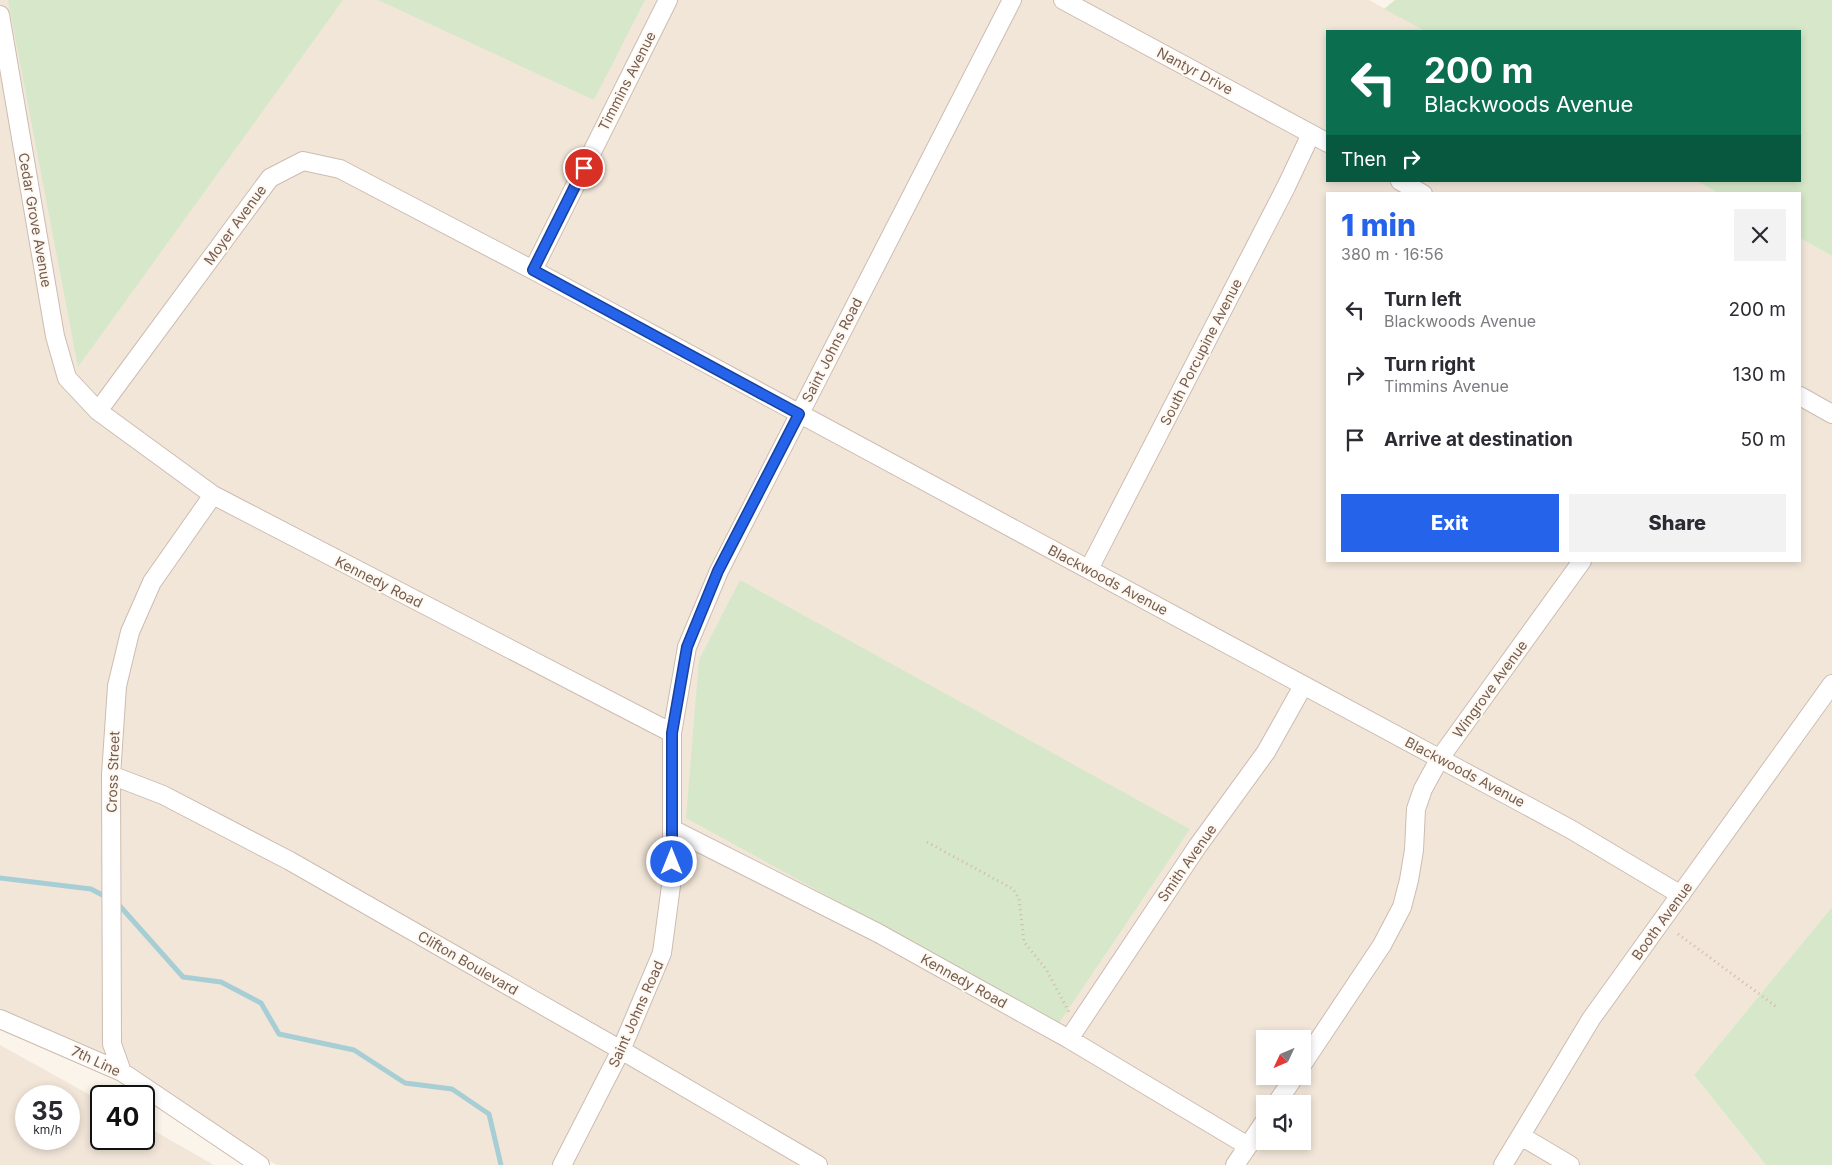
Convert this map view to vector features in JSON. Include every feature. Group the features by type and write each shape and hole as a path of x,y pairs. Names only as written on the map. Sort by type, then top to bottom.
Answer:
{"street":[{"name":"Timmins Avenue","path":"533,270 668,0"},
{"name":"Saint Johns Road","path":"562,1165 622,1050 662,953 672,878 672,733 687,647 718,571 1012,0"},
{"name":"Nantyr Drive","path":"1063,0 1326,142"},
{"name":"Cedar Grove Avenue","path":"0,15 55,336 67,378 98,411"},
{"name":"South Porcupine Avenue","path":"1089,569 1286,187 1311,134"},
{"name":"Moyer Avenue","path":"98,411 270,178 303,161 340,169 533,270"},
{"path":"1402,182 1419,192"},
{"name":"Blackwoods Avenue","path":"533,270 1303,686 1440,758 1572,830 1681,895"},
{"path":"1801,397 1832,414"},
{"name":"Kennedy Road","path":"98,411 213,495 672,733"},
{"name":"Cross Street","path":"122,1072 112,1044 112,910 110,887 111,775 118,686 130,632 152,582 213,495"},
{"name":"Wingrove Avenue","path":"1311,1051 1382,945 1402,907 1414,850 1416,809 1423,789 1440,758 1581,562"},
{"name":"Booth Avenue","path":"1503,1165 1591,1019 1832,684"},
{"name":"Smith Avenue","path":"1073,1032 1197,847 1266,752 1303,686"},
{"name":"Clifton Boulevard","path":"111,775 163,795 290,861 622,1050 818,1165"},
{"name":"Kennedy Road","path":"672,829 1073,1032 1248,1146"},
{"name":"7th Line","path":"0,1019 122,1072 260,1165"},
{"path":"1235,1165 1256,1134"},
{"path":"1521,1136 1570,1165"}],"path":[{"path":"927,842 1013,888 1020,899 1024,942 1046,969 1073,1032"},
{"path":"1678,934 1778,1008"}],"shaded area":[{"path":"0,0 1369,0 1423,30 1326,30 1326,182 1699,182 1716,192 1326,192 1326,562 1801,562 1801,239 1832,256 1832,907 1694,1075 1766,1165 277,1165 155,1100 155,1085 127,1085 0,1017"},
{"path":"0,1045 72,1085 15,1085 15,1150 80,1150 80,1089 90,1095 90,1150 155,1150 155,1131 214,1165 0,1165"}],"green space":[{"path":"8,0 343,0 78,367"},
{"path":"378,0 645,0 594,100"},
{"path":"1395,0 1832,0 1832,256 1801,239 1801,192 1716,192 1699,182 1801,182 1801,30 1423,30 1384,9"},
{"path":"740,580 1190,829 1059,1023 686,818 699,660"},
{"path":"1832,907 1832,1165 1766,1165 1694,1075"}],"waterway":[{"path":"0,878 91,889 108,898"},
{"path":"115,902 183,977 221,982 261,1003 279,1034 354,1050 405,1083 452,1089 489,1114 501,1165"}],"route":[{"path":"584,168 533,270 799,414 718,571 687,647 672,733 672,862"}]}
